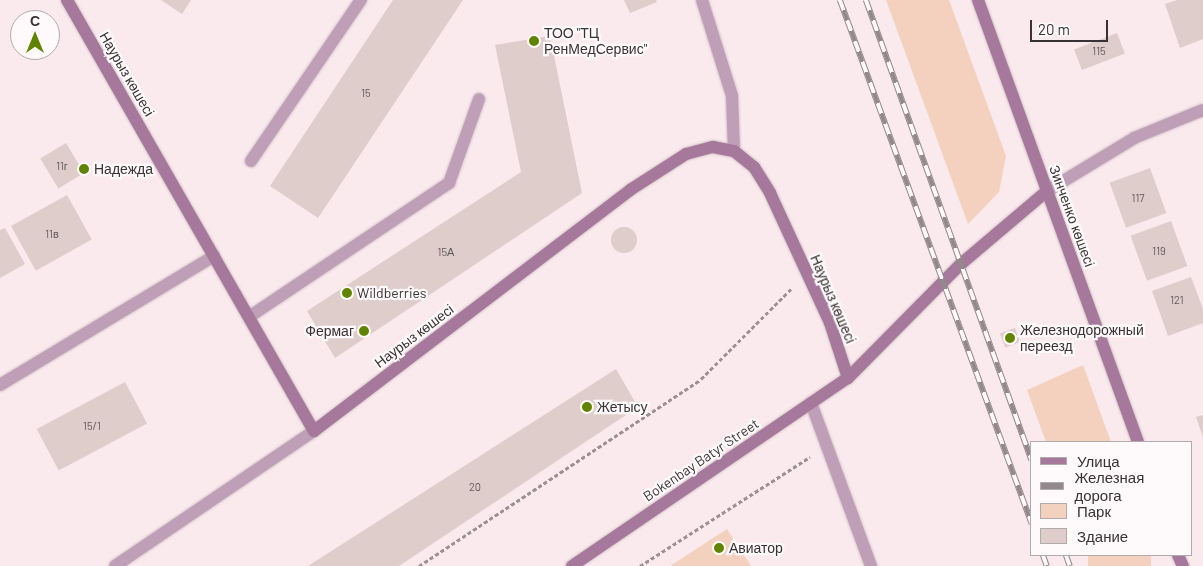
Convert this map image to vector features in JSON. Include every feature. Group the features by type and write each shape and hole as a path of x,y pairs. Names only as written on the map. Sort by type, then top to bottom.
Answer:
{"street":[{"name":"Наурыз көшесі","path":"67,0 314,431 630,190 686,154 713,147 734,151 754,167 770,193 830,323 848,378"},
{"path":"251,161 361,0"},
{"path":"702,0 732,96 734,151"},
{"name":"Зинченко көшесі","path":"978,0 1138,441"},
{"path":"249,317 449,183 480,98"},
{"path":"1047,191 1134,138 1203,110"},
{"name":"Bokenbay Batyr Street","path":"572,566 848,378 962,263 1047,191"},
{"path":"0,384 214,256"},
{"path":"811,403 871,566"},
{"path":"115,566 314,431"}],"path":[{"path":"419,566 701,378 807,274"},
{"path":"640,566 827,446"}],"green space":[{"path":"886,0 949,0 1006,156 999,192 968,224"},
{"path":"1083,365 1111,441 1046,441 1027,390"},
{"name":"Авиатор","path":"727,529 751,566 670,566"},
{"path":"1088,556 1151,556 1151,566 1088,566"}],"building":[{"path":"161,0 191,0 182,14"},
{"path":"393,0 463,0 318,218 270,186"},
{"path":"624,0 656,0 657,2 630,13"},
{"path":"1177,0 1203,0 1203,39 1180,48 1165,4"},
{"path":"1117,33 1125,54 1082,70 1074,49"},
{"path":"550,36 582,193 335,358 307,311 521,172 495,45"},
{"path":"66,143 84,173 58,188 40,158"},
{"path":"1150,168 1166,213 1126,228 1110,183"},
{"path":"67,195 92,240 36,271 11,226"},
{"path":"1171,221 1187,266 1147,281 1131,236"},
{"path":"624,227 634,230 637,240 634,250 624,253 614,250 611,240 614,230"},
{"path":"5,228 25,264 0,278 0,230"},
{"path":"1191,277 1203,309 1203,323 1168,336 1152,291"},
{"name":"Железнодорожный переезд","path":"1015,328 1020,342 1005,348 1000,333"},
{"path":"616,369 638,407 399,566 308,566"},
{"path":"125,382 147,423 59,470 37,429"},
{"path":"1203,415 1203,437 1196,417"}],"railway":[{"path":"840,0 1030,519"},
{"path":"866,0 1030,454"},
{"path":"1043,556 1047,566"},
{"path":"1066,556 1070,566"}],"place":[{"name":"ТОО \"ТЦ РенМедСервис\"","path":"534,41"},
{"name":"Надежда","path":"84,169"},
{"name":"Wildberries","path":"347,293"},
{"name":"Фермаг","path":"364,331"},
{"name":"Железнодорожный переезд","path":"1010,338"},
{"name":"Жетысу","path":"587,407"},
{"name":"Авиатор","path":"719,548"}]}
